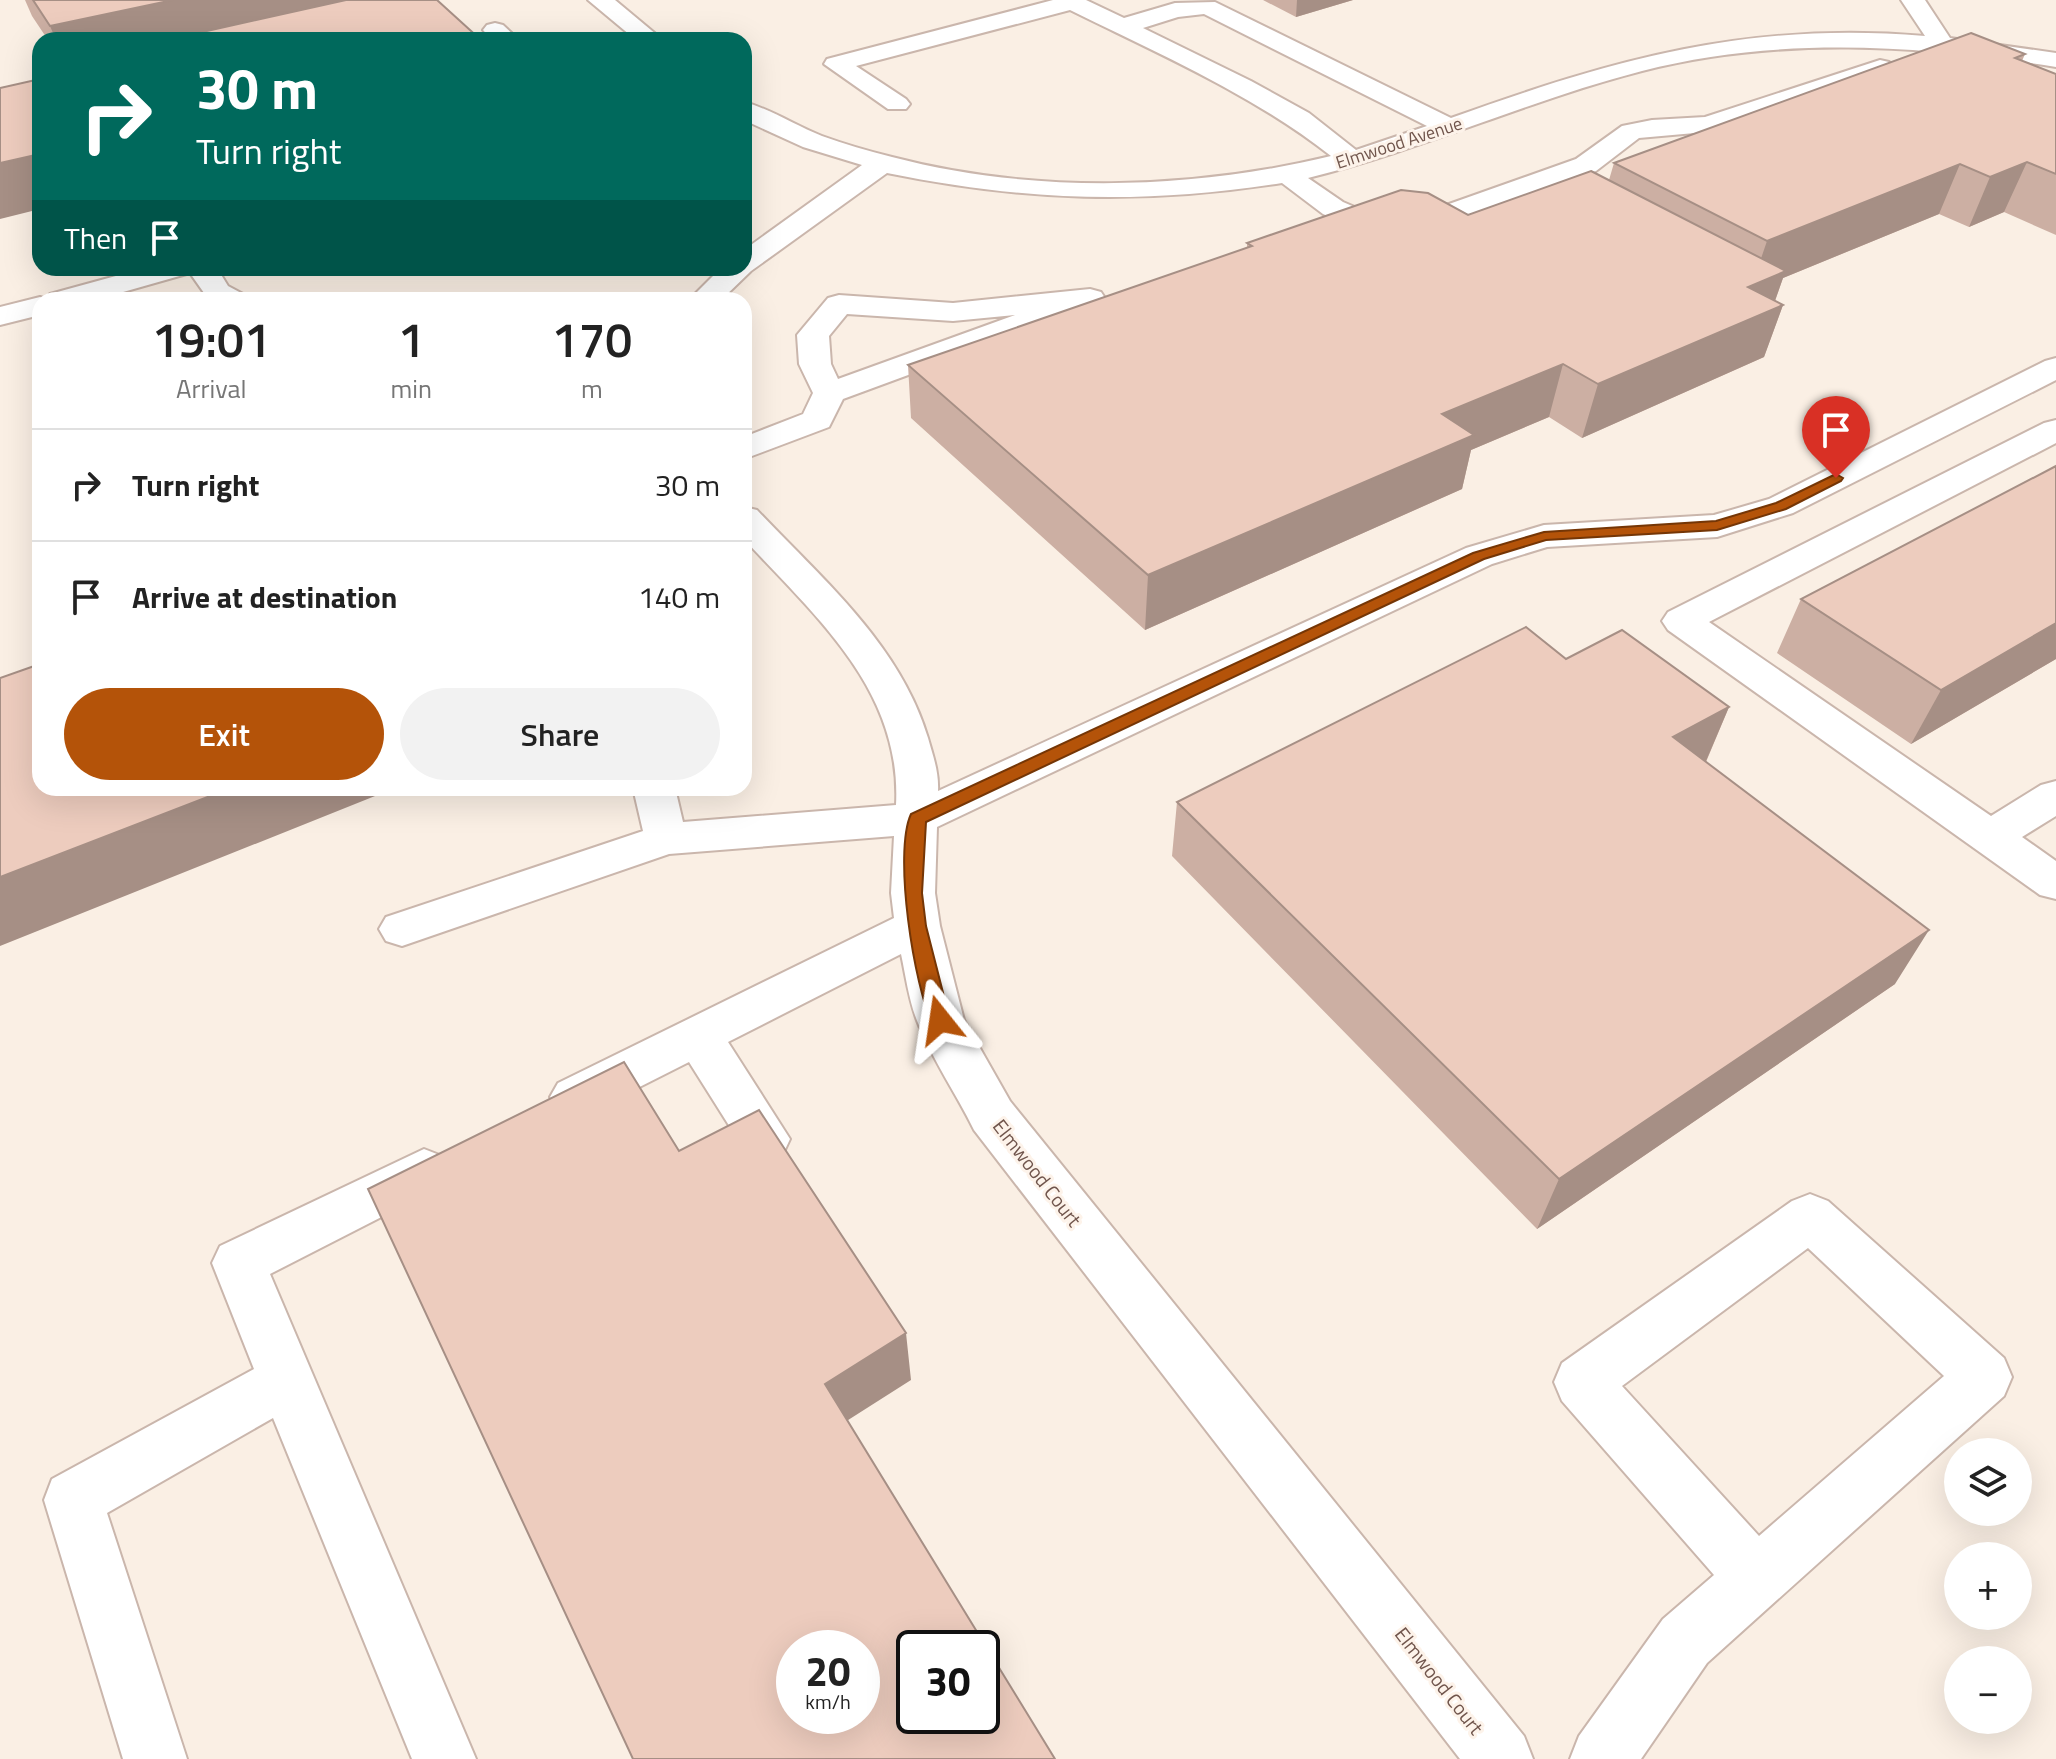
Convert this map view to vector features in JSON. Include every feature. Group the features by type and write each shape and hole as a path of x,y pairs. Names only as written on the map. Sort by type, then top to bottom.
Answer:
{"street":[{"path":"600,0 641,32"},
{"path":"1913,0 1943,45"},
{"path":"897,104 836,64 1070,1 1265,99 1300,119 1351,159"},
{"path":"1121,27 1175,10 1207,7 1449,127"},
{"name":"Elmwood Avenue","path":"752,114 782,131 833,151 961,180 1070,189 1181,187 1287,174 1351,159 1633,66 1727,47 1818,41 1943,45 2056,60"},
{"path":"1287,174 1320,203 1365,222 1405,227 1586,165 1631,132 1708,125 1880,67"},
{"path":"1550,93 1577,106"},
{"path":"1604,119 1631,132"},
{"path":"752,258 881,164"},
{"path":"90,292 150,276"},
{"path":"712,292 730,276"},
{"path":"752,446 817,420 829,393 1090,298 953,312 839,304 813,335 815,364 829,393"},
{"path":"0,316 32,308"},
{"path":"402,929 666,839 917,819 1479,556 1544,536 1717,526 1781,506 2056,368"},
{"path":"2056,430 1681,621 2056,883"},
{"name":"Elmwood Court","path":"752,527 859,641 889,687 900,712 918,775 913,893 917,926 940,1020 992,1115 1501,1759"},
{"path":"656,796 666,839"},
{"path":"1990,837 2056,796"},
{"path":"529,1119 917,926"},
{"path":"698,1036 765,1139"},
{"path":"444,1759 239,1263 459,1154"},
{"path":"1602,1759 1685,1641 1984,1377 1810,1217 1582,1382 1756,1577"},
{"path":"155,1759 73,1500 286,1381"}],"building":[{"path":"33,0 173,0 50,26"},
{"path":"346,0 437,0 472,32 202,32"},
{"path":"1971,33 2025,54 2015,58 2056,74 2056,174 2027,162 1990,177 1960,164 1767,241 1614,163"},
{"path":"32,81 32,156 0,163 0,88"},
{"path":"1591,171 1786,271 1748,287 1783,305 1598,384 1563,364 1442,414 1474,435 1148,575 908,365 1252,246 1247,243 1401,190 1428,193 1468,215"},
{"path":"2056,466 2056,623 1941,690 1801,599"},
{"path":"1526,627 1566,659 1622,630 1729,707 1673,737 1929,930 1559,1179 1177,802"},
{"path":"32,667 32,796 210,796 0,877 0,678"},
{"path":"624,1062 679,1151 759,1110 906,1333 825,1384 976,1630 896,1630 896,1734 1000,1734 1000,1669 1055,1759 633,1759 368,1189"}],"route":[{"path":"940,1020 917,926 913,893 917,819 1479,556 1544,536 1717,526 1781,506 1836,478"}]}
